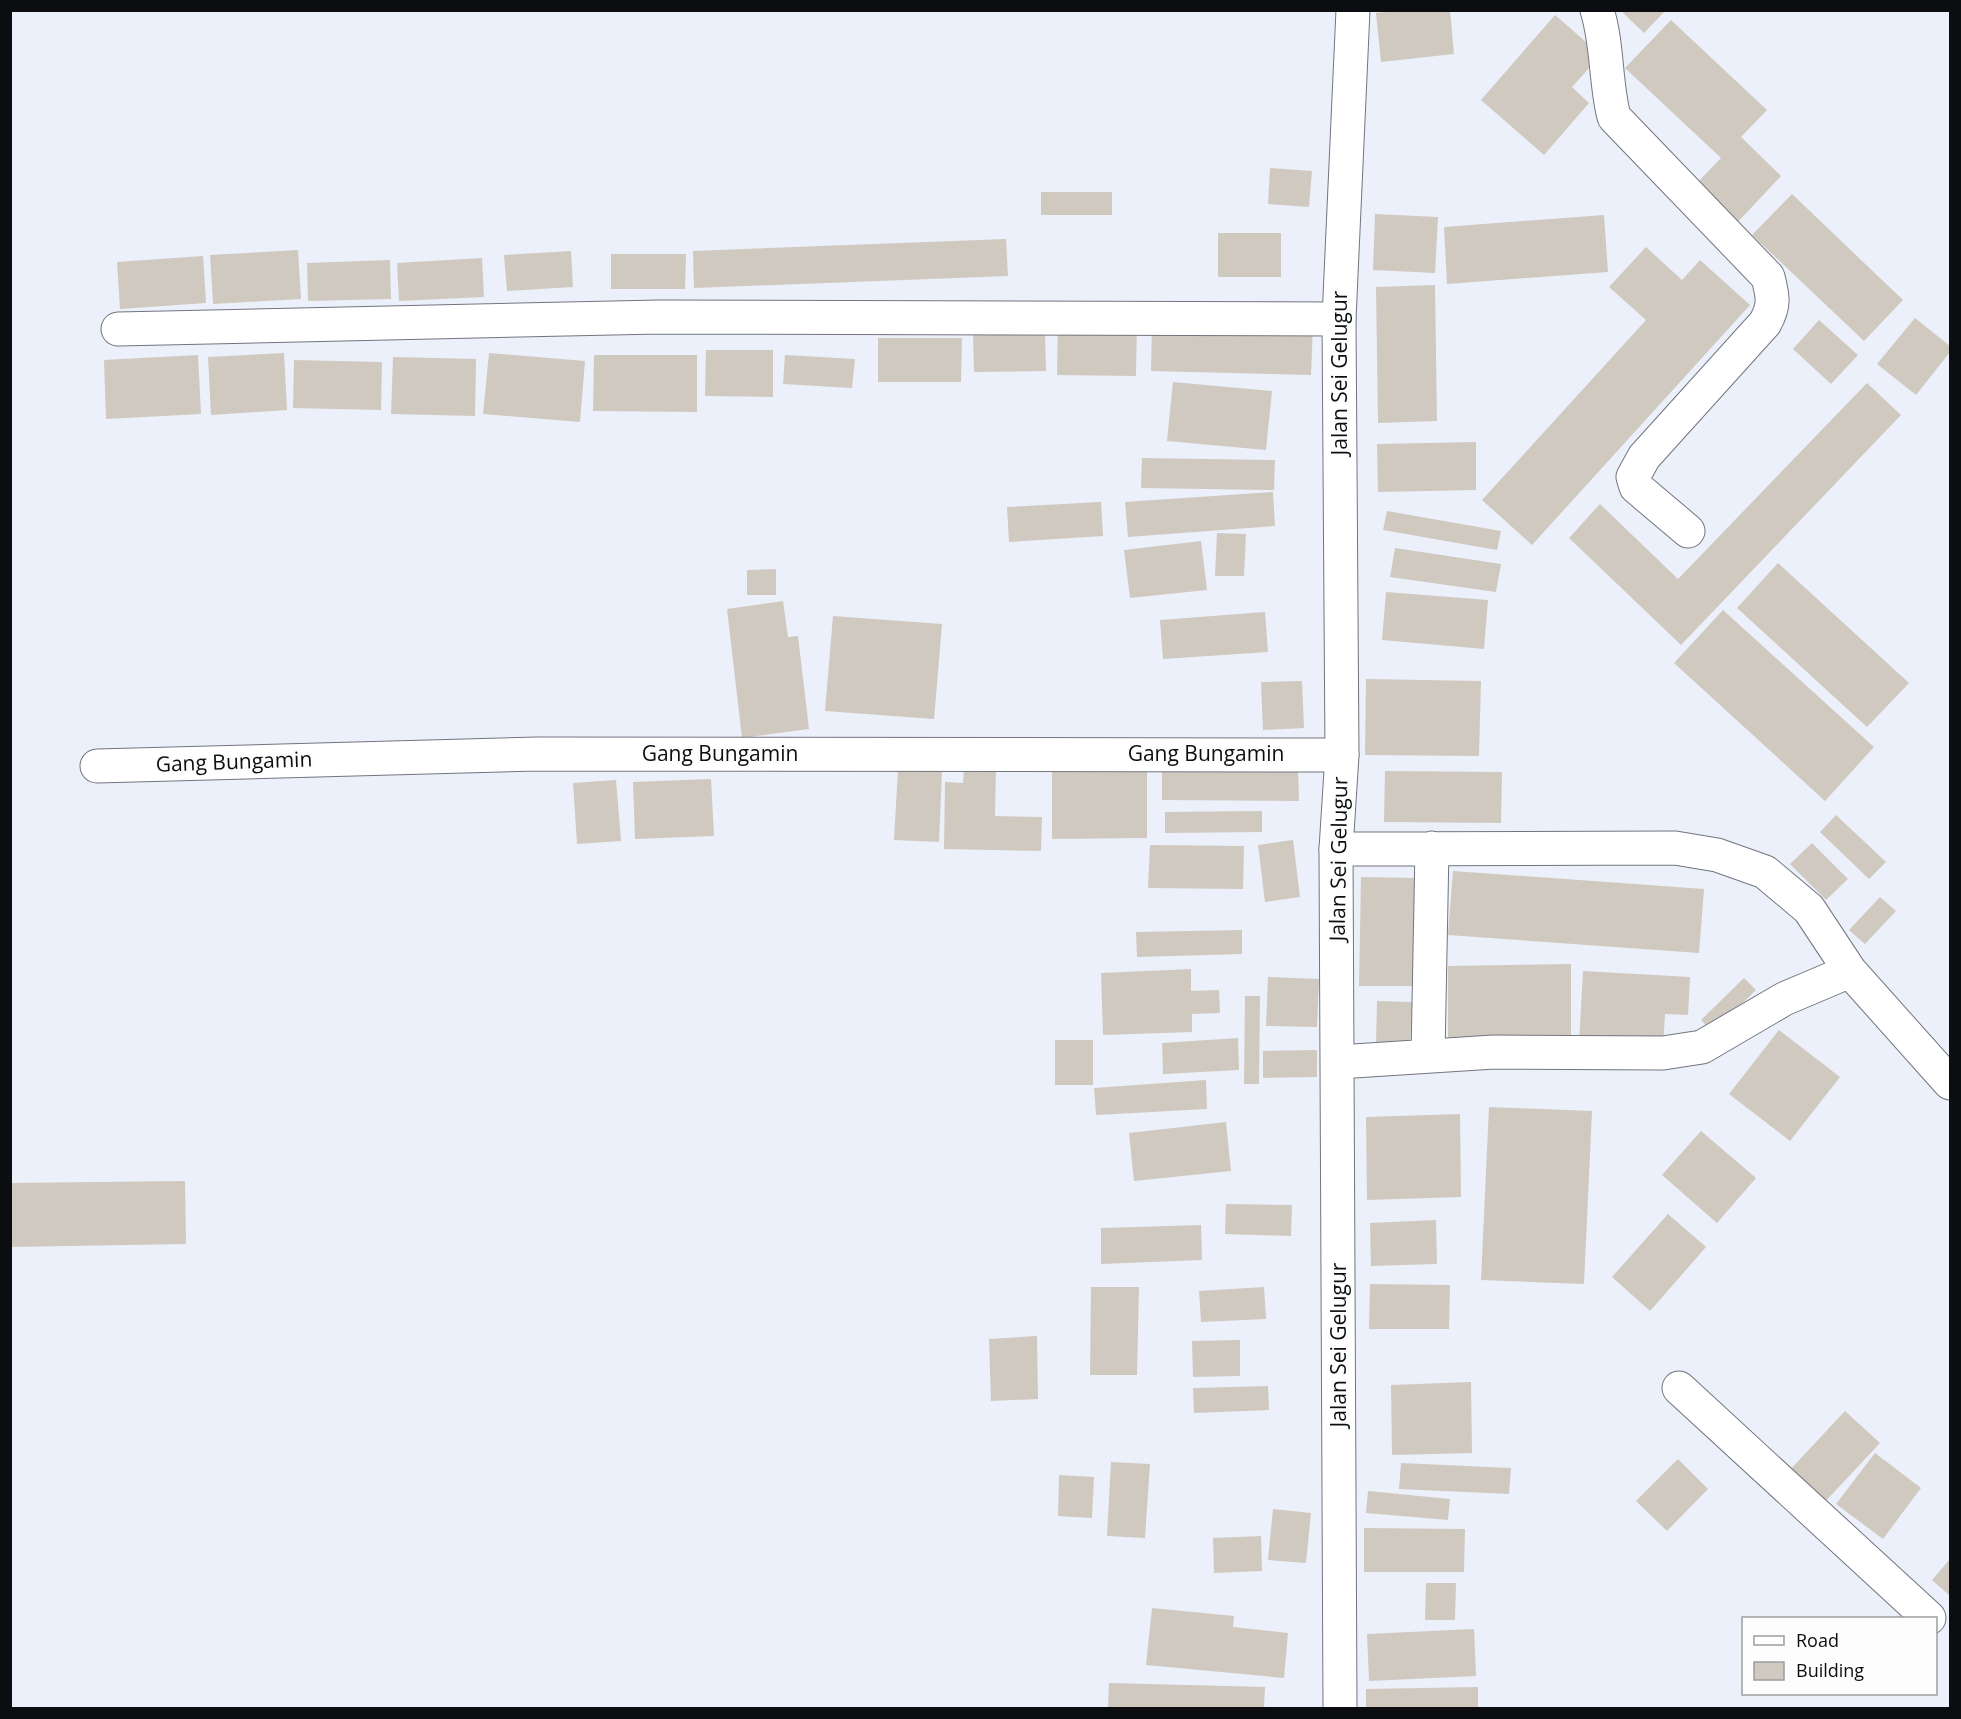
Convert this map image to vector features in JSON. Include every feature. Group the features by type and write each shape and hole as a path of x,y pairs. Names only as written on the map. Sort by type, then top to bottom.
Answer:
{"street":[{"name":"Jalan Sei Gelugur","path":"1340,1708 1336,849 1342,755 1339,319 1353,10"},
{"path":"1597,10 1603,29 1609,97 1614,117 1768,278 1774,299 1765,323 1644,457 1633,477 1636,487 1688,531"},
{"path":"118,329 659,317 1339,319"},
{"name":"Gang Bungamin","path":"97,766 537,754 1342,755"},
{"path":"1428,1056 1432,848"},
{"path":"1336,849 1675,848 1717,855 1765,872 1809,909 1850,971 1950,1083"},
{"path":"1338,1062 1494,1052 1663,1053 1702,1047 1784,999 1850,971"},
{"path":"1679,1388 1928,1617"},
{"path":"1937,1626 1950,1638"}],"building":[{"path":"1405,10 1450,10 1454,54 1381,62 1376,13"},
{"path":"1620,10 1666,10 1644,33"},
{"path":"1555,15 1601,55 1572,87 1589,103 1544,155 1481,100"},
{"path":"1671,20 1767,110 1741,137 1781,176 1736,224 1695,185 1721,158 1625,68"},
{"path":"1270,168 1312,171 1309,207 1268,204"},
{"path":"1041,192 1112,192 1112,215 1041,215"},
{"path":"1792,194 1903,300 1864,341 1752,235"},
{"path":"1375,214 1438,217 1435,273 1373,270"},
{"path":"1604,215 1608,272 1447,284 1444,227"},
{"path":"1218,233 1281,233 1281,277 1218,277"},
{"path":"1006,239 1008,276 694,288 693,251"},
{"path":"1646,247 1682,280 1700,260 1750,305 1532,545 1482,500 1646,320 1609,287"},
{"path":"298,250 301,299 213,304 210,255"},
{"path":"571,251 573,287 507,291 504,255"},
{"path":"611,254 686,254 685,289 611,289"},
{"path":"203,256 206,303 120,309 117,262"},
{"path":"482,258 484,297 399,301 397,263"},
{"path":"390,260 391,299 308,301 307,263"},
{"path":"1435,285 1437,421 1378,423 1376,287"},
{"path":"1915,318 1950,346 1950,352 1916,395 1877,364"},
{"path":"1819,320 1858,355 1831,384 1793,349"},
{"path":"1058,321 1137,322 1136,376 1057,375"},
{"path":"1152,322 1313,326 1311,375 1151,371"},
{"path":"973,332 1045,332 1046,371 974,372"},
{"path":"878,338 962,338 961,382 878,382"},
{"path":"706,350 773,350 773,397 705,396"},
{"path":"284,353 287,410 211,415 208,357"},
{"path":"489,353 585,361 580,422 483,414"},
{"path":"198,355 201,414 106,419 104,360"},
{"path":"594,355 697,355 697,412 593,411"},
{"path":"785,355 855,359 852,388 783,384"},
{"path":"393,357 476,359 475,416 391,414"},
{"path":"294,360 382,362 381,410 293,408"},
{"path":"1173,382 1272,391 1266,450 1167,441"},
{"path":"1867,383 1901,415 1681,645 1569,538 1600,504 1678,579"},
{"path":"1476,442 1476,490 1378,492 1377,444"},
{"path":"1142,458 1275,460 1274,490 1141,488"},
{"path":"1273,492 1275,526 1128,537 1125,502"},
{"path":"1101,502 1103,536 1009,542 1007,507"},
{"path":"1387,511 1501,531 1497,550 1383,530"},
{"path":"1217,533 1246,534 1244,576 1215,576"},
{"path":"1201,541 1207,590 1130,598 1124,550"},
{"path":"1395,548 1501,564 1496,592 1390,577"},
{"path":"1778,563 1909,683 1867,727 1737,608"},
{"path":"776,569 776,595 747,595 747,570"},
{"path":"1386,592 1488,600 1484,649 1382,640"},
{"path":"783,601 788,637 798,636 809,729 742,738 727,609"},
{"path":"1723,610 1874,747 1825,801 1674,663"},
{"path":"1265,612 1268,652 1163,659 1160,620"},
{"path":"833,616 942,624 934,719 825,711"},
{"path":"1366,679 1481,681 1479,756 1365,755"},
{"path":"1302,681 1304,728 1263,730 1261,682"},
{"path":"1147,757 1147,838 1052,839 1052,771"},
{"path":"964,768 996,768 995,816 1042,817 1041,851 944,849 945,782 963,783"},
{"path":"898,769 942,771 939,842 894,840"},
{"path":"1162,770 1298,770 1299,801 1162,800"},
{"path":"1385,771 1502,772 1501,823 1384,822"},
{"path":"711,779 714,836 635,839 633,782"},
{"path":"616,780 621,841 577,844 573,783"},
{"path":"1262,811 1262,832 1165,833 1165,812"},
{"path":"1836,815 1886,862 1869,879 1820,832"},
{"path":"1293,840 1300,897 1265,902 1258,845"},
{"path":"1812,843 1848,879 1826,900 1790,864"},
{"path":"1150,845 1244,846 1243,889 1148,888"},
{"path":"1453,871 1704,889 1699,953 1448,935"},
{"path":"1361,877 1415,878 1414,986 1359,986"},
{"path":"1880,897 1896,911 1865,944 1849,930"},
{"path":"1242,930 1242,954 1137,957 1136,932"},
{"path":"1571,964 1571,1043 1448,1045 1448,966"},
{"path":"1191,969 1191,991 1219,990 1220,1013 1192,1014 1192,1032 1103,1035 1101,973"},
{"path":"1583,971 1690,977 1688,1015 1665,1014 1663,1049 1579,1044"},
{"path":"1268,977 1319,979 1317,1027 1266,1026"},
{"path":"1744,978 1756,990 1713,1032 1701,1020"},
{"path":"1245,996 1260,996 1259,1084 1244,1084"},
{"path":"1377,1001 1412,1002 1410,1047 1376,1046"},
{"path":"1779,1030 1840,1077 1790,1141 1729,1094"},
{"path":"1238,1038 1239,1070 1163,1074 1162,1043"},
{"path":"1055,1040 1093,1040 1093,1085 1055,1085"},
{"path":"1317,1050 1317,1077 1263,1078 1263,1051"},
{"path":"1206,1080 1207,1109 1096,1115 1094,1088"},
{"path":"1489,1107 1592,1111 1584,1284 1481,1280"},
{"path":"1460,1114 1461,1197 1367,1200 1366,1117"},
{"path":"1226,1122 1231,1171 1134,1181 1129,1133"},
{"path":"1701,1131 1756,1178 1717,1223 1662,1175"},
{"path":"185,1181 186,1244 10,1247 10,1183"},
{"path":"1226,1204 1292,1205 1291,1236 1225,1234"},
{"path":"1668,1214 1706,1247 1650,1311 1612,1277"},
{"path":"1436,1220 1437,1264 1371,1266 1370,1223"},
{"path":"1201,1225 1202,1260 1101,1264 1101,1228"},
{"path":"1370,1284 1450,1285 1449,1329 1369,1329"},
{"path":"1091,1287 1139,1287 1137,1375 1090,1375"},
{"path":"1264,1287 1266,1319 1201,1322 1199,1291"},
{"path":"1037,1336 1038,1399 991,1401 989,1339"},
{"path":"1240,1340 1240,1376 1193,1377 1192,1341"},
{"path":"1471,1382 1472,1453 1392,1455 1391,1385"},
{"path":"1268,1386 1269,1410 1194,1413 1193,1388"},
{"path":"1845,1411 1880,1443 1822,1505 1787,1473"},
{"path":"1875,1453 1921,1488 1883,1539 1836,1504"},
{"path":"1678,1459 1708,1489 1667,1531 1636,1501"},
{"path":"1111,1462 1150,1464 1145,1538 1107,1536"},
{"path":"1401,1463 1511,1468 1509,1494 1399,1489"},
{"path":"1059,1475 1094,1477 1092,1518 1058,1516"},
{"path":"1368,1491 1450,1499 1448,1520 1366,1513"},
{"path":"1273,1509 1311,1513 1306,1563 1268,1560"},
{"path":"1364,1528 1465,1529 1464,1572 1364,1572"},
{"path":"1261,1536 1262,1571 1214,1573 1213,1538"},
{"path":"1950,1559 1950,1596 1932,1580"},
{"path":"1426,1583 1456,1583 1455,1620 1425,1620"},
{"path":"1152,1608 1234,1616 1233,1627 1288,1633 1284,1678 1146,1665"},
{"path":"1474,1629 1476,1676 1369,1681 1367,1634"},
{"path":"1109,1683 1265,1687 1264,1708 1108,1708"},
{"path":"1478,1687 1478,1708 1366,1708 1366,1689"}]}
